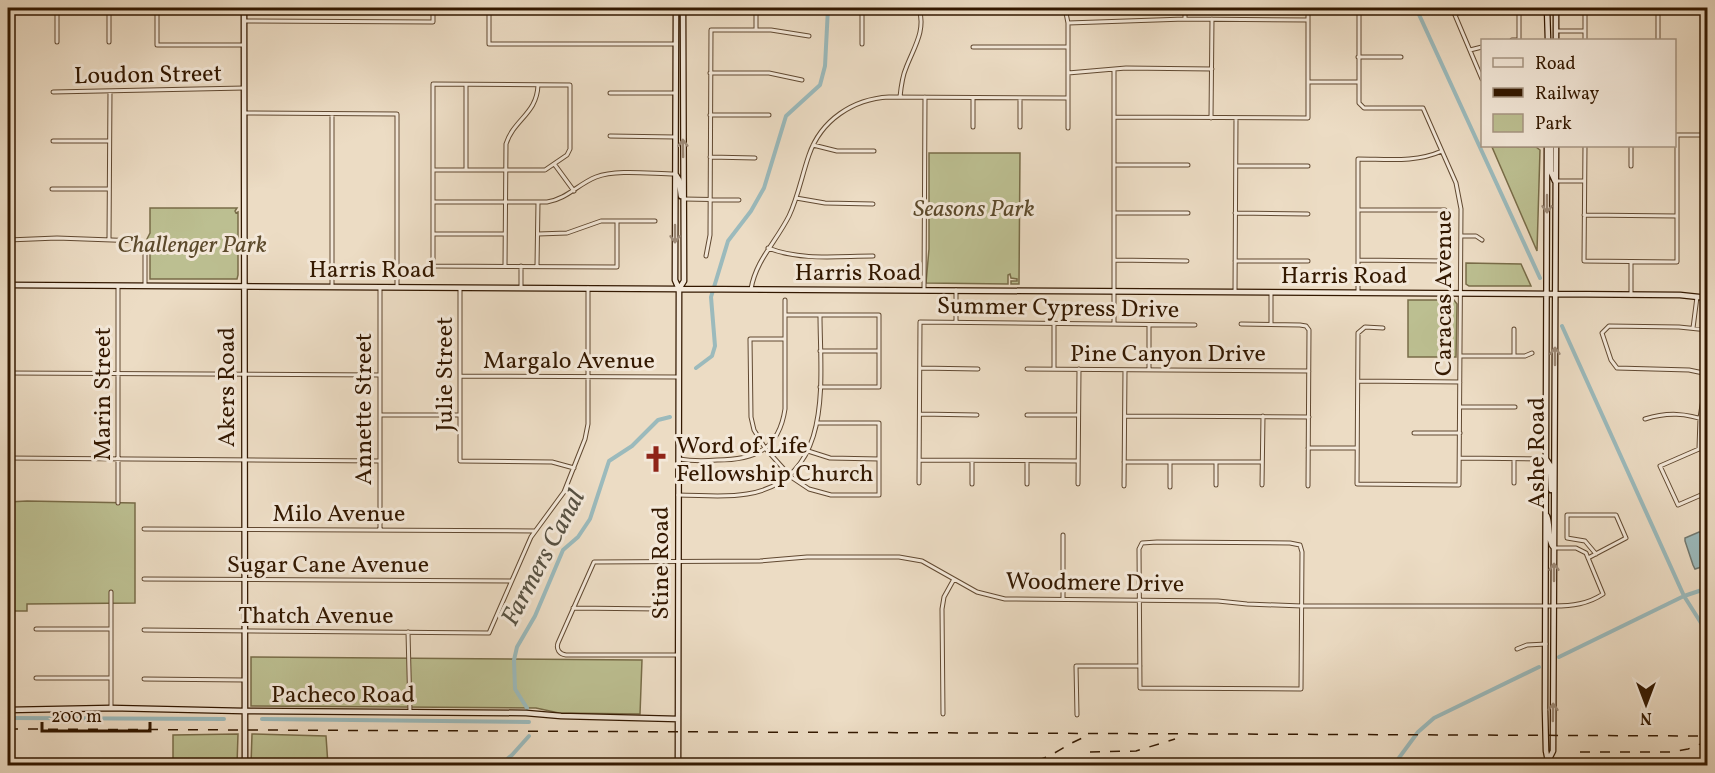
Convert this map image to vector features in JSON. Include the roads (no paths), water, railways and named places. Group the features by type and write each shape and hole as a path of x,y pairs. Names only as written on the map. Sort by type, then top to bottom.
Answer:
{"street":[{"path":"11,8 11,41"},
{"path":"57,8 57,42"},
{"path":"109,8 109,42"},
{"path":"157,8 157,45 244,45"},
{"name":"Akers Road","path":"244,8 245,765"},
{"path":"244,21 433,22 433,8"},
{"path":"489,8 489,44 675,44 679,51 683,72"},
{"name":"Stine Road","path":"676,8 675,280 679,289 678,765"},
{"name":"Stine Road","path":"679,289 684,281 683,8"},
{"path":"756,8 756,30"},
{"path":"798,8 834,11 885,8"},
{"path":"900,97 904,73 921,33 919,8"},
{"path":"1065,8 1068,23 1068,128"},
{"path":"1185,8 1185,19"},
{"path":"1115,117 1308,118 1308,8"},
{"path":"1308,82 1358,82 1359,8"},
{"path":"1452,8 1481,77"},
{"path":"1455,14 1472,8"},
{"path":"1519,8 1519,39"},
{"path":"1547,8 1548,39"},
{"path":"1556,8 1556,39"},
{"path":"1585,39 1585,9 1658,10 1658,39"},
{"path":"862,11 862,44"},
{"path":"1068,23 1185,19 1308,20"},
{"path":"1211,118 1212,19"},
{"path":"705,256 710,235 711,30 771,30 809,36"},
{"path":"1556,31 1585,31"},
{"path":"973,46 1068,47"},
{"path":"1470,50 1481,47"},
{"path":"1359,57 1401,57"},
{"path":"1068,73 1212,69"},
{"path":"1114,70 1114,324"},
{"path":"710,73 769,73 802,80"},
{"name":"Caracas Avenue","path":"1357,448 1357,484 1459,485 1461,208 1458,190 1422,108 1364,108 1359,103 1358,82"},
{"path":"433,170 545,170 555,165 570,150 570,85 433,84 433,170 433,266 617,267 617,221"},
{"path":"466,85 466,170"},
{"path":"505,266 505,150 513,130 533,107 538,85"},
{"name":"Loudon Street","path":"53,92 244,88"},
{"path":"109,239 110,91"},
{"path":"610,93 675,93"},
{"path":"752,289 758,264 789,217 813,145 827,124 847,108 873,99 900,97 1068,98"},
{"path":"924,290 925,97"},
{"path":"972,127 973,98"},
{"path":"1020,98 1020,127"},
{"path":"244,113 397,114 397,287"},
{"path":"332,114 332,287"},
{"path":"710,115 769,115"},
{"path":"1235,292 1236,118"},
{"path":"1585,147 1584,261 1677,262 1676,135 1707,135"},
{"path":"610,136 675,136"},
{"path":"53,141 110,141"},
{"path":"813,145 837,151 874,151"},
{"path":"1549,147 1551,172 1556,181 1584,182"},
{"name":"Ashe Road","path":"1549,147 1545,667 1546,751 1549,762"},
{"name":"Ashe Road","path":"1549,762 1553,751 1556,147"},
{"path":"1630,166 1631,147"},
{"path":"1358,293 1359,159 1414,159 1428,157 1442,151"},
{"path":"710,157 755,158"},
{"path":"555,165 574,190"},
{"path":"1115,165 1188,165"},
{"path":"1236,166 1308,166"},
{"path":"433,202 554,201 593,178 605,175 675,174 679,180 683,216"},
{"path":"52,189 109,189"},
{"path":"796,198 825,203 873,204"},
{"path":"684,199 739,200"},
{"path":"537,266 538,202"},
{"path":"1358,210 1445,210"},
{"path":"1115,213 1188,213"},
{"path":"1235,213 1308,214"},
{"path":"1584,215 1677,216"},
{"path":"538,234 567,233 595,222 655,221"},
{"path":"433,234 505,234"},
{"path":"1461,236 1476,236 1482,240"},
{"path":"8,240 57,238 139,241 143,243 145,249 145,286"},
{"path":"768,248 802,256 873,256"},
{"path":"1114,260 1187,261"},
{"path":"1358,260 1444,261"},
{"path":"1235,261 1308,261"},
{"path":"1631,262 1631,295"},
{"path":"521,266 521,288"},
{"name":"Harris Road","path":"8,285 1555,294 1707,298"},
{"name":"Marin Street","path":"118,286 118,503"},
{"name":"Annette Street","path":"380,287 380,530"},
{"name":"Julie Street","path":"460,288 460,461 552,462 574,468"},
{"path":"512,581 535,531 560,500 587,431 588,288"},
{"path":"956,290 956,322"},
{"path":"1271,292 1271,324"},
{"path":"1693,328 1697,297"},
{"path":"679,459 736,460 754,456 765,448 779,431 784,417 785,300"},
{"path":"785,315 879,315 879,387 820,387"},
{"path":"678,495 746,494 771,486 789,474 808,451 818,423 820,315"},
{"name":"Summer Cypress Drive","path":"920,368 920,322 1195,325"},
{"path":"1054,323 1054,369"},
{"path":"1241,324 1306,326 1309,330 1308,486"},
{"path":"1149,325 1149,370"},
{"path":"1707,330 1609,326 1602,333 1611,360 1617,368 1689,370 1707,374 1700,418 1699,449 1660,466 1678,505 1707,492"},
{"path":"1308,448 1357,448 1358,336 1360,330 1365,327 1383,328"},
{"path":"1514,329 1514,357"},
{"path":"785,339 750,339 751,417 758,437 765,448 803,486 831,495 879,495 879,423 818,423"},
{"path":"820,351 879,351"},
{"path":"1460,356 1514,357 1532,353"},
{"path":"919,483 920,368 978,369"},
{"name":"Pine Canyon Drive","path":"1027,369 1309,371"},
{"path":"1078,484 1079,369"},
{"path":"1124,486 1125,370"},
{"path":"8,373 380,375"},
{"name":"Margalo Avenue","path":"460,376 678,377"},
{"path":"1358,381 1460,382"},
{"path":"1460,407 1515,407"},
{"path":"920,414 977,415"},
{"path":"1645,419 1673,414 1707,421"},
{"path":"380,415 460,416"},
{"path":"1027,415 1078,415"},
{"path":"1125,416 1308,417"},
{"path":"1262,485 1263,416"},
{"path":"1414,433 1460,433"},
{"path":"808,451 830,458 879,459"},
{"path":"8,458 380,460"},
{"path":"1460,458 1546,459 1551,465 1551,490 1554,498"},
{"path":"1514,459 1514,483"},
{"path":"919,460 1078,461"},
{"path":"972,461 972,484"},
{"path":"1027,461 1027,484"},
{"path":"1124,462 1262,462"},
{"path":"1170,462 1170,486"},
{"path":"1216,462 1216,485"},
{"path":"1546,514 1551,545 1554,548 1581,550 1588,558 1596,554 1626,538 1616,515 1567,515 1567,538 1585,541 1596,554"},
{"name":"Milo Avenue","path":"144,529 535,531"},
{"path":"1063,535 1063,599"},
{"path":"1142,543 1290,543 1300,545 1302,552 1301,689 1140,688 1139,600 1139,549 1142,543"},
{"name":"Woodmere Drive","path":"573,608 594,562 678,563 760,561 807,557 899,557 922,561 977,592 995,597 1218,601 1302,606 1571,606 1592,601 1603,594 1588,558"},
{"name":"Sugar Cane Avenue","path":"144,579 512,581"},
{"path":"943,714 942,609 944,597 954,579"},
{"name":"Thatch Avenue","path":"144,630 489,633 512,581"},
{"path":"111,592 111,708"},
{"path":"659,609 573,608 558,643 559,651 566,655 678,655"},
{"path":"36,629 111,629"},
{"path":"408,632 410,712"},
{"path":"1517,649 1527,645 1546,644"},
{"path":"1077,715 1076,666 1140,666"},
{"path":"36,678 111,678"},
{"path":"144,679 244,680"},
{"name":"Pacheco Road","path":"8,710 111,708 525,713 678,719"}],"water":[{"path":"1699,532 1707,537 1708,565 1695,569 1685,538"}],"waterway":[{"name":"Farmers Canal","path":"696,368 712,356 715,346 711,297 728,241 751,211 764,188 786,116 820,85 825,66 828,8"},
{"path":"1416,8 1540,278"},
{"path":"1562,326 1684,596 1708,634"},
{"name":"Farmers Canal","path":"527,708 515,689 514,660 517,647 535,616 563,550 578,537 590,519 609,461 632,446 658,420 670,417"},
{"path":"1559,657 1684,596 1702,590 1708,600"},
{"path":"1393,766 1418,732 1434,718 1539,667"},
{"path":"8,718 224,719"},
{"path":"262,719 529,722"},
{"name":"Farmers Canal","path":"499,766 529,736"}],"railway":[{"path":"8,729 1708,736"},
{"path":"877,766 897,762 1034,761 1088,736"},
{"path":"1090,752 1136,751 1175,739"},
{"path":"1580,752 1671,752 1688,749 1708,741"}],"place":[{"name":"Word of Life Fellowship Church","path":"656,459"}],"park label":[{"name":"Seasons Park","path":"974,208"},
{"name":"Challenger Park","path":"192,244"}]}
